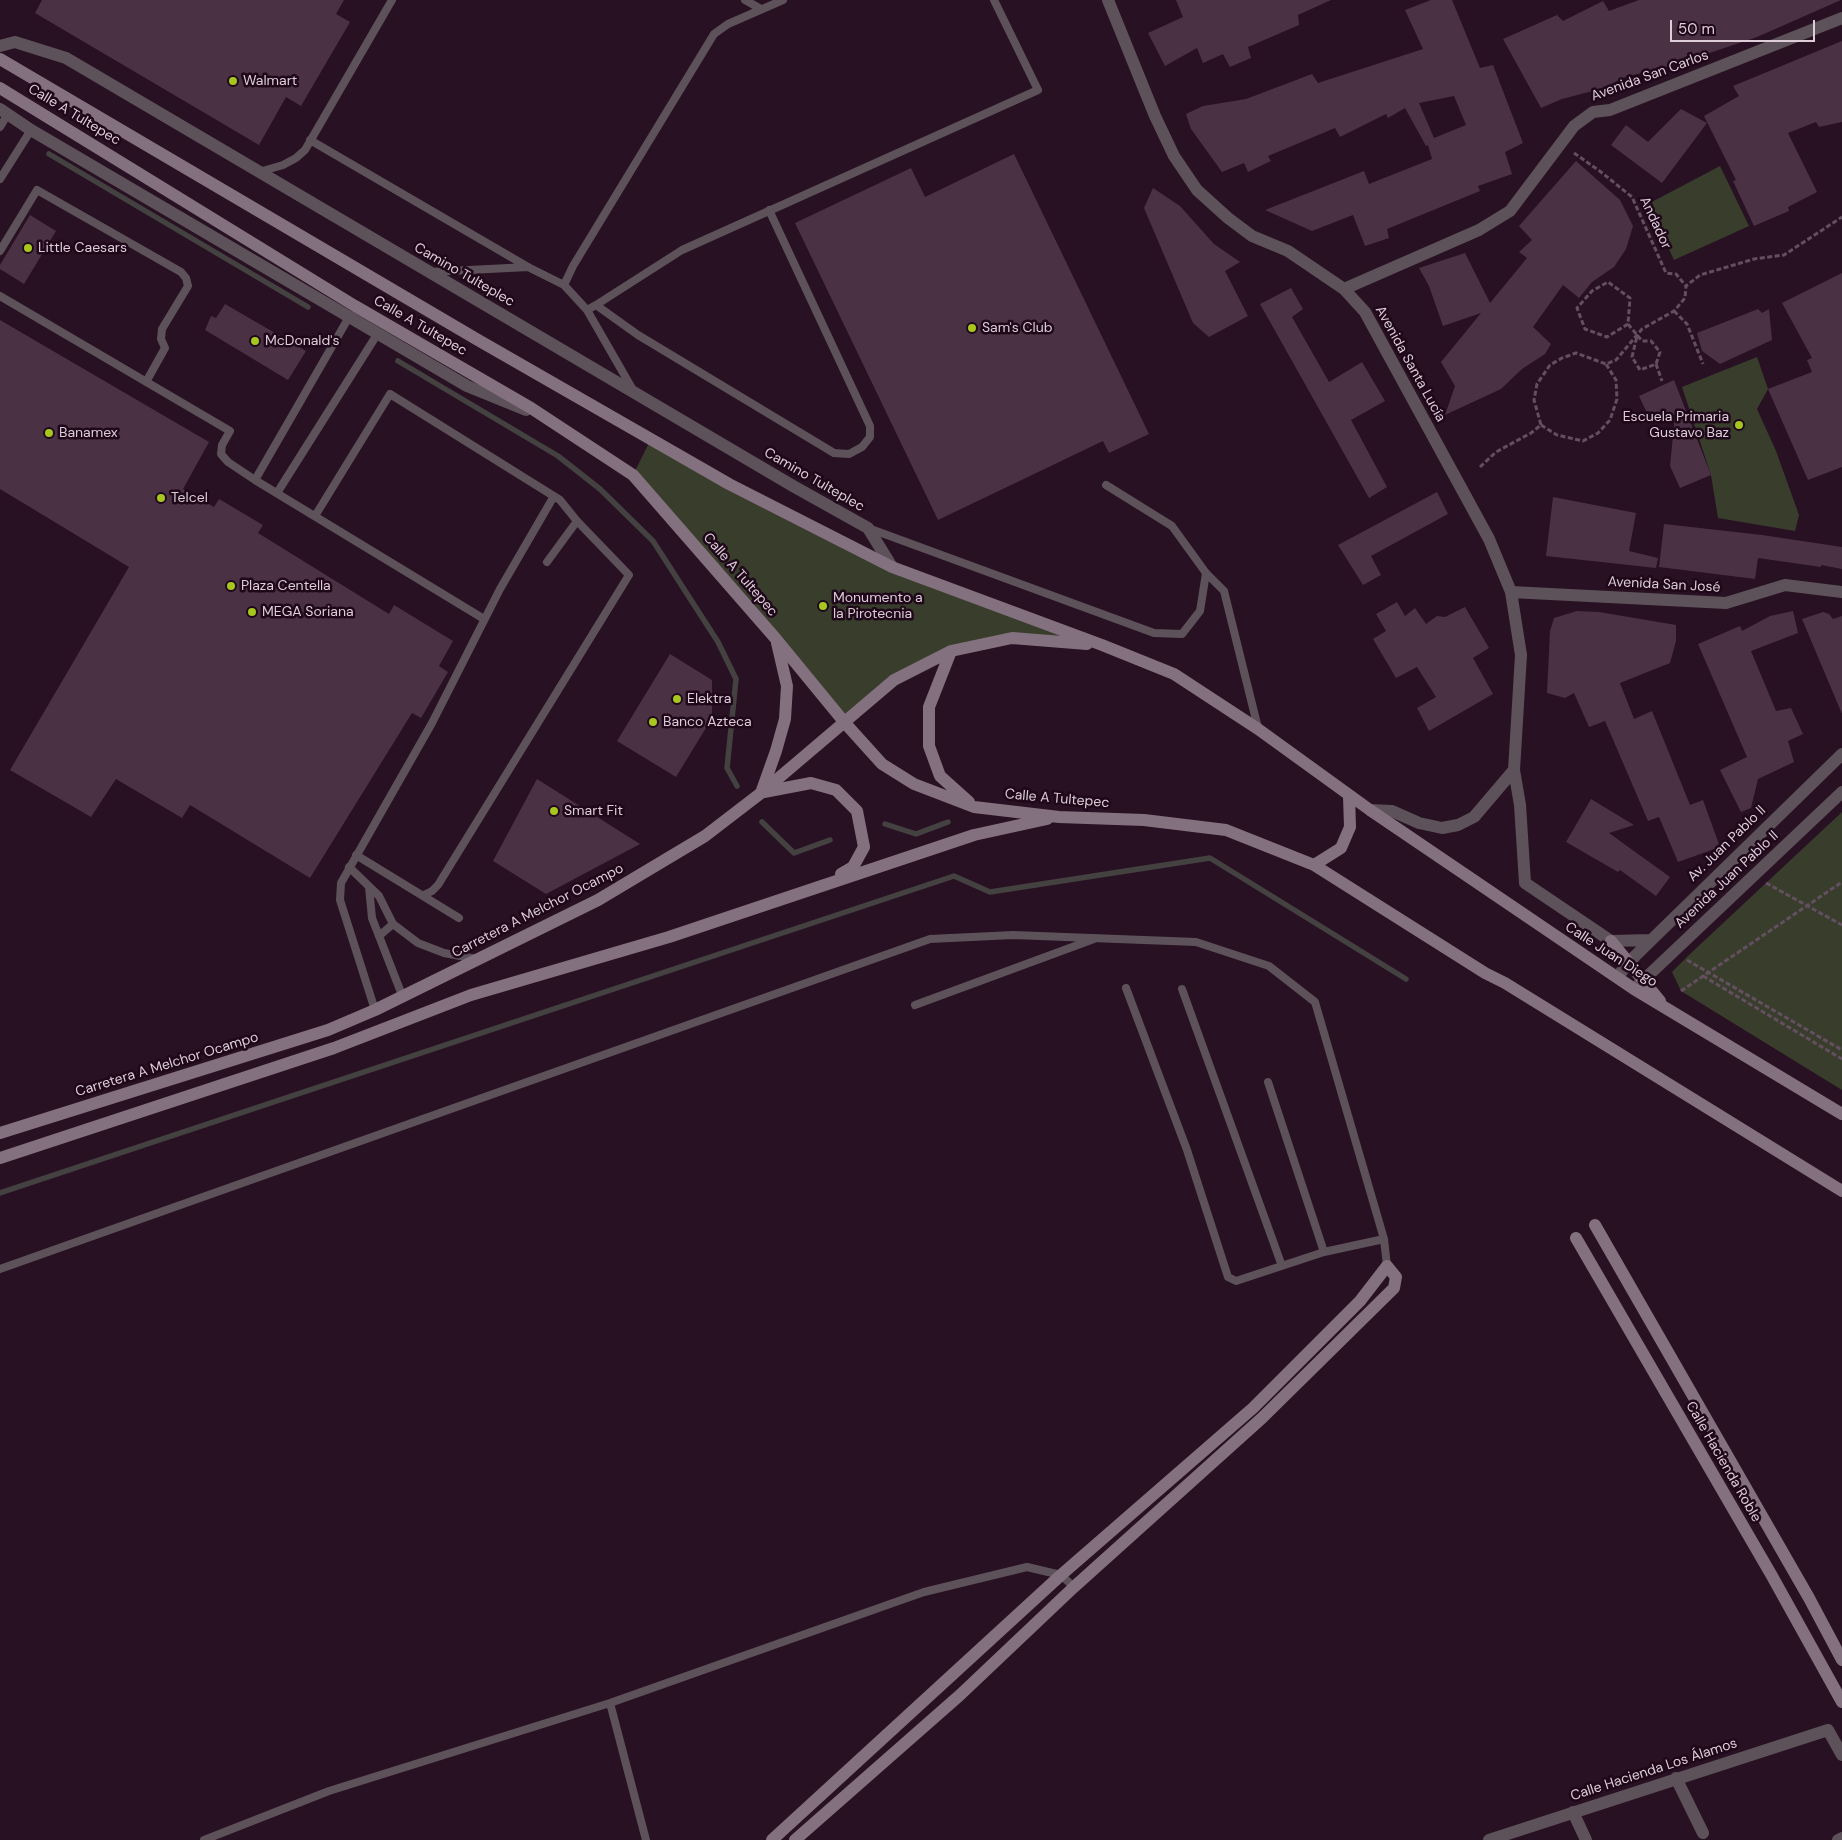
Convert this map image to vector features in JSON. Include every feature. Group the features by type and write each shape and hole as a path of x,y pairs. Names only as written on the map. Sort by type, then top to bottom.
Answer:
{"main road":[{"name":"Calle A Tultepec","path":"0,59 478,340 722,480 892,567 1102,645 1174,674 1258,730 1370,810"},
{"name":"Calle A Tultepec","path":"0,88 355,306 547,418 633,475 882,764 914,784 974,807 1059,817 1144,820 1226,830 1314,864 1485,973 1505,983 1842,1191"},
{"name":"Carretera A Melchor Ocampo","path":"0,1133 328,1030 375,1010 402,995 598,900 705,836 761,793 894,680 951,651 1012,638 1102,645"},
{"path":"761,793 785,718 787,686 776,639"},
{"path":"951,651 930,707 929,746 940,776 974,807"},
{"path":"761,793 811,783 836,790 857,811 864,847 853,867 823,886"},
{"path":"1314,864 1341,848 1350,827 1349,796"},
{"name":"Calle Juan Diego","path":"1370,810 1616,977 1638,985"},
{"path":"0,1158 334,1048 471,995 669,937 974,835 1059,817"},
{"path":"1611,941 1632,959 1638,985 1666,1008 1842,1114"},
{"name":"Calle Hacienda Roble","path":"1595,1225 1804,1589 1842,1660"},
{"name":"Calle Hacienda Roble","path":"1576,1238 1772,1576 1842,1702"},
{"path":"772,1840 1061,1575 1253,1408 1360,1301 1386,1266 1396,1277 1394,1288 1262,1418 1074,1587 960,1695 795,1840"}],"street":[{"name":"Avenida Santa Lucía","path":"1108,0 1155,116 1174,156 1197,190 1228,218 1252,236 1288,252 1344,289 1365,312 1468,498 1489,539 1511,592 1521,655 1514,770 1520,805 1525,883 1611,941"},
{"name":"Avenida San Carlos","path":"1344,289 1479,230 1510,211 1574,126 1593,112 1610,110 1842,18"},
{"name":"Camino Tulteplec","path":"0,46 15,42 66,58 868,528 892,567"},
{"path":"4,112 31,130 467,386 547,418"},
{"name":"Avenida San José","path":"1511,592 1726,603 1785,585 1842,592"},
{"name":"Av. Juan Pablo ll","path":"1616,977 1651,940 1842,754"},
{"path":"1370,810 1392,811 1419,823 1442,828 1458,825 1474,817 1514,770"},
{"name":"Avenida Juan Pablo II","path":"1638,985 1842,792"},
{"path":"1611,941 1651,940"},
{"name":"Calle Hacienda Los Álamos","path":"1489,1840 1828,1730 1842,1755"},
{"path":"1676,1778 1703,1833"},
{"path":"1573,1812 1586,1840"},
{"path":"1838,1840 1842,1838"}],"lane":[{"path":"259,172 282,165 296,158 305,150 392,0"},
{"path":"745,0 761,10"},
{"path":"564,285 577,259 714,34 728,24 783,0"},
{"path":"587,310 682,250 1038,90 994,0"},
{"path":"0,127 4,112"},
{"path":"0,179 31,130"},
{"path":"310,140 528,267 564,285 587,310 634,392"},
{"path":"0,251 37,190 181,272 186,278 188,286 162,329 161,339 166,348 146,382"},
{"path":"596,305 638,335 834,453 849,454 862,447 870,437 870,426 769,210"},
{"path":"430,272 528,267"},
{"path":"0,296 230,431 222,445 221,454 228,462 484,619"},
{"path":"255,480 349,317"},
{"path":"277,493 378,334"},
{"path":"315,516 390,394 560,500 577,521 629,575 438,885 432,892 424,895"},
{"path":"1106,485 1172,526 1206,573 1224,590 1258,730"},
{"path":"375,1010 340,900 341,883 432,723 484,619 554,496"},
{"path":"547,562 577,521"},
{"path":"868,528 1154,633 1182,634 1200,611 1206,573"},
{"path":"356,855 459,918"},
{"path":"349,867 379,896 393,924 418,943 444,953 476,959"},
{"path":"369,886 372,918 402,995"},
{"path":"379,936 393,924"},
{"path":"0,1269 930,939 1013,935 1196,942 1269,966 1315,1002 1384,1240 1386,1266"},
{"path":"915,1005 1098,937"},
{"path":"1126,988 1187,1150 1228,1278 1236,1281 1324,1252 1384,1240"},
{"path":"1182,989 1282,1266"},
{"path":"1268,1082 1324,1252"},
{"path":"204,1840 329,1791 610,1704 924,1592 1027,1567 1061,1575 1074,1587"},
{"path":"610,1704 646,1840"}],"path":[{"name":"Andador","path":"1574,153 1632,197 1666,273 1676,274 1686,286"},
{"path":"1606,364 1616,360 1642,330 1674,311 1685,298 1686,286 1700,275 1754,259 1784,255 1842,217"},
{"path":"1628,324 1607,337 1585,329 1577,308 1592,291 1608,282 1630,298 1628,324 1642,341 1651,341 1660,352 1656,364 1662,381"},
{"path":"1674,311 1687,324 1703,364"},
{"path":"1637,335 1632,357 1640,370 1656,364"},
{"path":"1576,353 1606,364 1616,380 1617,399 1610,420 1598,433 1582,441 1557,435 1541,425 1534,400 1537,384 1550,365 1576,353"},
{"path":"1480,467 1496,452 1531,433 1541,425"},
{"path":"1681,991 1842,882"},
{"path":"1766,883 1842,925"},
{"path":"1673,952 1842,1050"},
{"path":"1703,976 1842,1059"}],"green space":[{"path":"1720,166 1749,226 1674,260 1648,204"},
{"path":"1757,357 1768,389 1757,409 1776,451 1799,515 1795,531 1718,518 1711,475 1682,387"},
{"path":"651,439 931,587 1099,645 1012,638 958,647 894,680 845,721 633,475"},
{"path":"1842,812 1842,1090 1681,991 1672,972"}],"building":[{"name":"Walmart","path":"42,0 344,0 336,14 350,22 301,106 286,97 259,145 35,13"},
{"path":"1176,0 1331,0 1298,15 1299,25 1248,47 1251,58 1230,67 1223,54 1203,63 1197,48 1165,66 1148,33 1183,17"},
{"path":"1431,0 1452,0 1480,68 1493,65 1523,143 1505,152 1512,174 1478,186 1480,191 1387,229 1389,238 1365,246 1353,215 1312,231 1265,210 1364,171 1369,184 1432,159 1428,145 1426,146 1405,108 1388,118 1386,114 1340,137 1335,128 1268,156 1271,161 1248,172 1244,163 1222,172 1191,129 1186,114 1203,106 1246,99 1312,74 1318,83 1423,49 1405,10","holes":["1454,96 1466,125 1434,138 1419,103"]},
{"path":"1639,0 1841,0 1757,37 1674,65 1625,77 1604,88 1562,99 1541,108 1503,39 1557,15 1563,21 1603,1 1609,11"},
{"path":"1842,41 1842,122 1819,127 1816,122 1788,133 1817,192 1788,207 1789,211 1754,226 1733,181 1736,180 1704,116 1739,96 1733,86"},
{"path":"1681,109 1707,123 1662,183 1611,145 1626,125 1648,142"},
{"name":"Sam's Club","path":"1014,154 1149,434 1109,453 1103,441 938,520 795,223 911,168 925,197"},
{"path":"1576,161 1620,200 1633,226 1626,249 1614,267 1592,282 1579,298 1563,285 1533,327 1551,344 1545,354 1522,369 1501,389 1445,415 1455,386 1441,362 1481,313 1443,326 1429,286 1419,268 1465,253 1490,303 1527,258 1519,252 1532,240 1519,226"},
{"path":"1153,188 1180,206 1214,244 1240,262 1225,271 1248,316 1209,337 1193,323 1144,208"},
{"name":"Little Caesars","path":"30,215 56,231 24,284 0,269 0,265"},
{"path":"1842,273 1842,467 1808,480 1768,389 1812,372 1807,360 1812,358 1782,303"},
{"path":"1291,288 1303,309 1292,317 1329,382 1362,362 1385,401 1351,420 1387,487 1369,498 1260,304"},
{"name":"McDonald's","path":"225,304 306,351 288,380 205,330 211,316 216,318"},
{"path":"1758,309 1762,313 1769,309 1772,340 1720,364 1702,351 1697,333"},
{"name":"Plaza Centella","path":"0,320 209,442 183,489 214,507 219,499 263,525 258,533 389,614 394,605 453,641 439,666 448,672 421,718 412,713 310,878 190,805 182,818 116,779 91,817 10,770 129,567 0,489"},
{"path":"1674,380 1711,475 1680,488 1670,466 1675,415 1646,411 1639,396"},
{"path":"1437,492 1448,514 1371,556 1381,575 1363,585 1338,545"},
{"path":"1553,497 1636,513 1629,551 1658,558 1656,568 1546,556"},
{"path":"1664,524 1762,535 1842,547 1842,569 1758,558 1755,579 1659,567"},
{"path":"1397,602 1405,616 1415,608 1426,624 1437,616 1445,617 1465,607 1489,648 1473,658 1493,694 1429,731 1417,708 1436,697 1417,667 1396,678 1373,639 1386,631 1376,614"},
{"path":"1577,611 1599,612 1676,625 1676,641 1670,663 1620,683 1634,719 1652,711 1690,805 1703,800 1720,847 1678,862 1659,817 1648,821 1605,721 1589,727 1574,693 1565,698 1547,693 1550,631 1554,618"},
{"path":"1793,611 1798,633 1751,651 1776,711 1791,708 1803,734 1788,741 1794,762 1758,779 1751,808 1741,812 1720,770 1747,757 1698,644 1740,626 1742,631 1770,616"},
{"path":"1823,612 1829,614 1833,619 1842,616 1842,714 1802,619"},
{"name":"Elektra","path":"670,654 712,680 712,718 676,777 617,741"},
{"name":"Smart Fit","path":"537,779 640,844 546,894 493,861"},
{"path":"1591,799 1634,825 1609,833 1670,877 1656,896 1620,870 1618,872 1566,842"}],"waterway":[{"path":"49,154 308,307"},
{"path":"398,361 558,456 600,489 653,541 718,642 736,679 727,768 737,786"},
{"path":"762,822 794,853 830,840"},
{"path":"885,824 916,834 948,822"},
{"path":"0,1193 954,876 990,892 1210,858 1406,979"}],"place":[{"name":"Walmart","path":"233,81"},
{"name":"Little Caesars","path":"28,248"},
{"name":"Sam's Club","path":"972,328"},
{"name":"McDonald's","path":"255,341"},
{"name":"Escuela Primaria Gustavo Baz","path":"1739,425"},
{"name":"Banamex","path":"49,433"},
{"name":"Telcel","path":"161,498"},
{"name":"Plaza Centella","path":"231,586"},
{"name":"Monumento a la Pirotecnia","path":"823,606"},
{"name":"MEGA Soriana","path":"252,612"},
{"name":"Elektra","path":"677,699"},
{"name":"Banco Azteca","path":"653,722"},
{"name":"Smart Fit","path":"554,811"}]}
